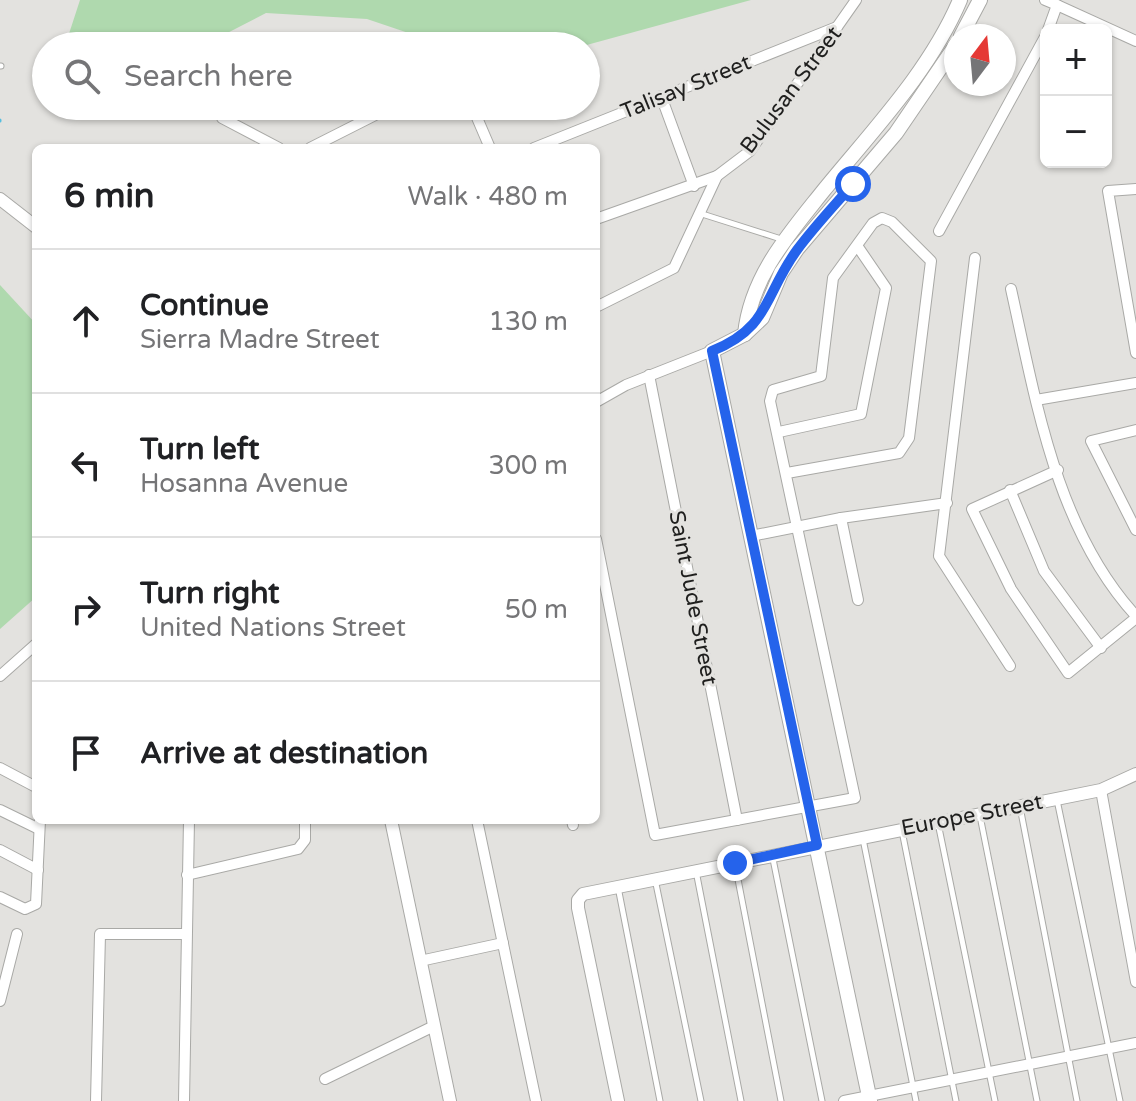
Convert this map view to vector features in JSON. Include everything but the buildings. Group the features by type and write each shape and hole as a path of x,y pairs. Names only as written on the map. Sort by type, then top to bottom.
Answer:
{"main road":[{"path":"745,334 747,312 755,290 784,240 922,65 960,0"},
{"path":"967,24 980,0"},
{"path":"869,1098 712,351 745,334 762,318 781,273 797,249 896,133 944,63"},
{"path":"839,172 853,184"}],"street":[{"name":"Bulusan Street","path":"600,305 674,268 717,176 750,151 856,0"},
{"path":"1045,0 1136,41"},
{"path":"1050,24 1057,5"},
{"name":"Talisay Street","path":"544,144 839,27"},
{"path":"939,231 1040,46"},
{"path":"661,96 694,186"},
{"path":"226,120 271,144"},
{"path":"318,144 365,120"},
{"path":"478,120 488,144"},
{"path":"600,218 717,176"},
{"path":"1136,189 1108,191 1136,353"},
{"path":"0,199 32,219"},
{"path":"600,559 655,835 737,820 811,812 855,798 770,401 773,390 821,376 833,278 873,223 882,218 892,222 931,261 909,438 899,453 787,473"},
{"path":"779,432 861,414 886,288 858,247"},
{"path":"975,258 939,556 1010,666"},
{"path":"1011,289 1036,400 1058,470 1073,521 1113,591 1136,617 1068,673 1011,589 972,509 1058,470"},
{"path":"600,400 649,375 712,351"},
{"name":"Saint Jude Street","path":"649,375 737,820"},
{"path":"1036,400 1136,383"},
{"path":"1136,430 1091,441 1136,530"},
{"path":"1010,490 1044,571 1101,648"},
{"path":"751,536 841,518 947,503"},
{"path":"841,518 858,600"},
{"path":"0,676 32,648"},
{"path":"0,768 32,785"},
{"name":"Europe Street","path":"618,1101 578,900 583,894 1101,790 1131,777"},
{"path":"1101,790 1136,982"},
{"path":"0,810 32,822"},
{"path":"184,1101 189,824"},
{"path":"187,875 298,849 305,840 305,824"},
{"path":"392,824 450,1101"},
{"path":"478,824 536,1101"},
{"path":"0,897 25,909 32,909 36,904 40,825"},
{"path":"0,850 38,870"},
{"path":"1,996 17,934"},
{"path":"96,1101 100,934 186,934"},
{"path":"420,961 503,943"},
{"path":"325,1079 434,1026"},
{"path":"844,1101 1136,1043"}],"lane":[{"path":"698,213 784,240"},
{"path":"1057,798 1120,1101"},
{"path":"1020,806 1077,1101"},
{"path":"980,813 1037,1101"},
{"path":"938,822 995,1101"},
{"path":"902,829 956,1101"},
{"path":"863,836 916,1101"},
{"path":"772,855 822,1101"},
{"path":"735,863 781,1101"},
{"path":"695,870 741,1101"},
{"path":"655,878 701,1101"},
{"path":"618,886 660,1101"}],"green space":[{"path":"80,0 751,0 600,41 600,32 406,32 367,19 266,13 229,32 70,32"},
{"path":"0,285 32,320 32,601 0,629"}],"route":[{"path":"735,863 817,845 712,351 735,341 762,318 781,273 797,249 853,184"}]}
